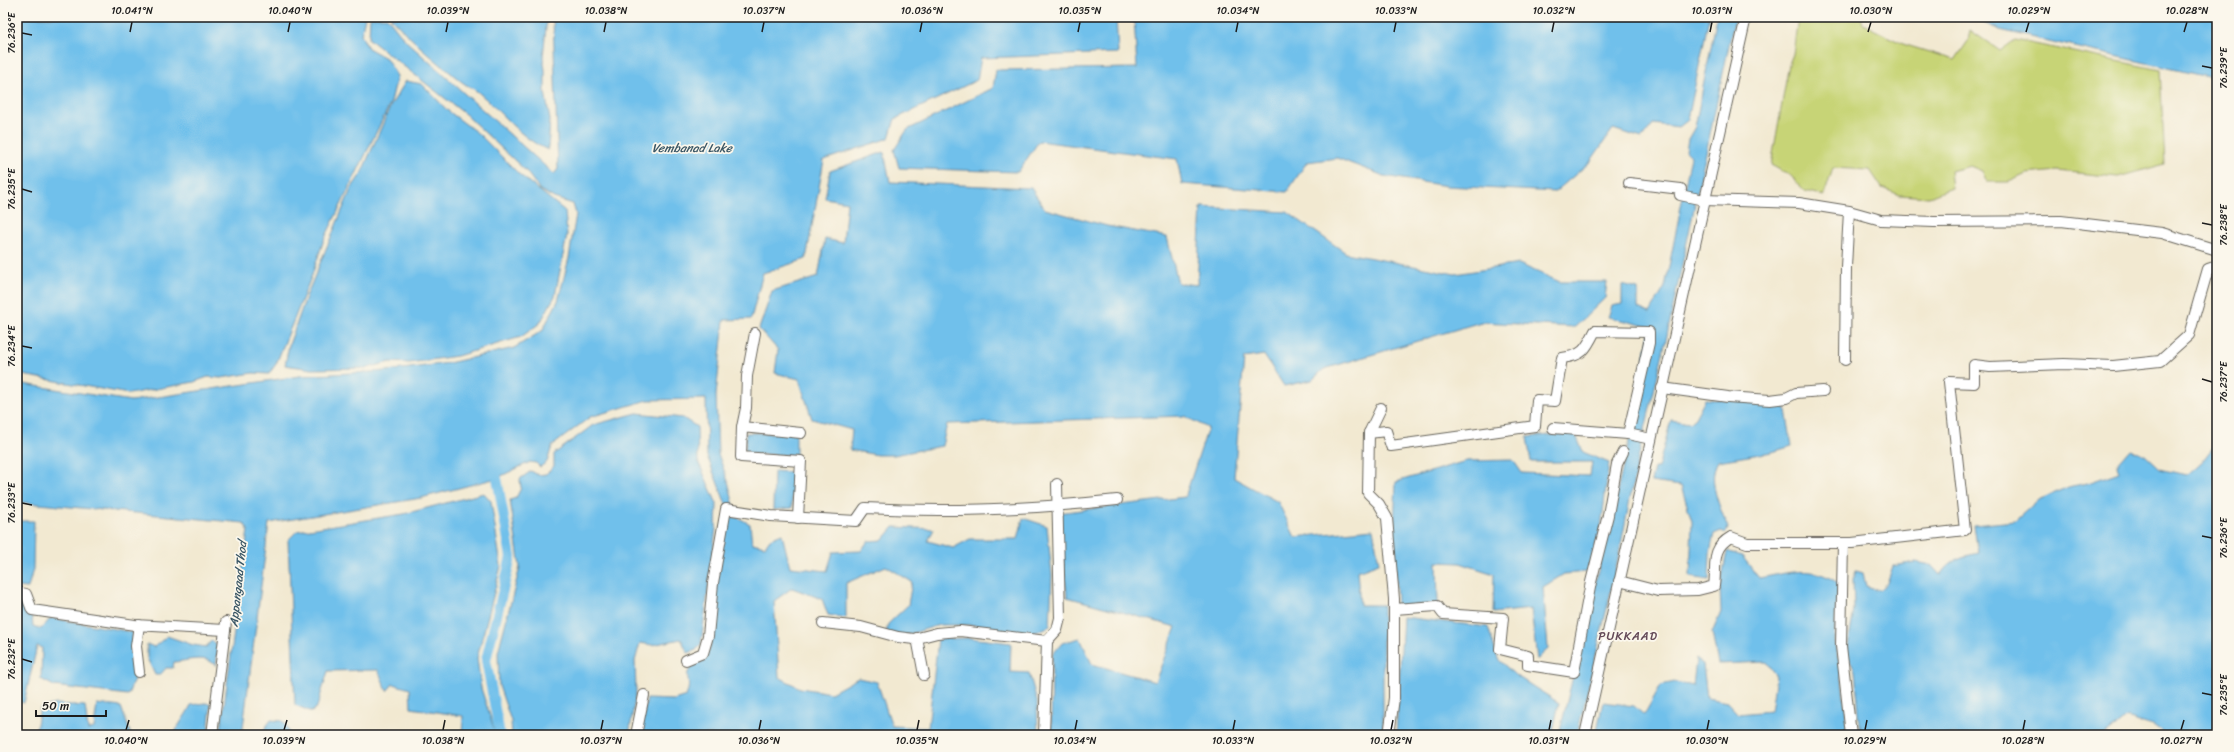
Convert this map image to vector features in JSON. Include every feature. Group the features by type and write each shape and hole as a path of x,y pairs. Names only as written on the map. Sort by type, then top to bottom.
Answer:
{"street":[{"path":"1585,735 1746,17"},
{"path":"1629,183 1681,189 1680,195 1704,200 1799,203 1849,211 1882,220 1934,222 2061,221 2162,233 2217,250"},
{"path":"1845,360 1846,267 1849,211"},
{"path":"1619,581 1658,591 1698,590 1714,586 1716,550 1721,543 1731,537 1746,543 1843,543 1965,530 1949,382 1974,383 1974,365 1990,367 2064,364 2113,366 2160,361 2189,335 2208,269 2217,266"},
{"path":"1369,433 1386,431 1391,446 1535,426 1537,400 1554,401 1562,358 1575,357 1587,347 1595,331 1649,332 1649,343 1628,434"},
{"path":"755,333 747,376 746,408 742,427 742,457 801,461 798,518"},
{"path":"1662,388 1728,397 1770,400 1786,398 1796,394 1823,392"},
{"path":"1381,408 1369,433 1368,494 1379,504 1387,518 1394,609 1394,698 1389,735"},
{"path":"742,427 801,433"},
{"path":"1553,428 1628,434 1651,439"},
{"path":"1394,609 1437,606 1443,614 1503,618 1500,649 1528,656 1528,665 1574,672 1591,582 1608,515 1617,464 1623,452"},
{"path":"1044,735 1047,641 1056,630 1060,618 1057,484"},
{"path":"686,660 703,654 708,636 713,583 726,509 771,516 856,520 866,508 932,512 1058,507 1117,500"},
{"path":"1843,543 1841,646 1851,735"},
{"path":"17,592 26,594 32,610 139,625 225,626 212,735"},
{"path":"823,622 861,627 898,637 917,638 937,633 960,631 1047,641"},
{"path":"139,625 136,646 139,672"},
{"path":"917,638 924,675"},
{"path":"636,735 644,695"}],"green space":[{"path":"1798,17 1861,17 1863,24 1903,44 1955,60 1968,41 1970,30 2000,51 2015,40 2160,70 2165,164 2118,177 2057,171 2026,174 2009,182 1987,182 1982,171 1970,166 1950,171 1952,188 1929,197 1900,195 1882,188 1870,170 1833,168 1824,196 1805,191 1791,176 1771,165 1789,64 1793,54"}],"water":[{"path":"17,17 365,17 361,35 368,48 386,58 397,76 391,102 323,242 312,275 276,364 269,374 253,373 221,378 208,377 194,382 129,394 17,374"},
{"name":"Vembanad Lake","path":"370,17 387,17 406,41 554,174 558,169 553,17 1116,17 1118,53 981,58 977,80 895,119 889,138 824,160 806,259 763,273 751,319 724,320 716,395 718,454 728,481 734,506 727,507 707,456 706,399 648,400 590,417 552,446 547,462 540,467 536,463 530,462 497,478 421,498 269,523 242,735 220,735 248,530 244,523 17,502 17,383 131,401 300,376 387,371 449,363 514,348 542,331 558,301 569,258 576,214 573,204 554,198 540,190 526,171 465,114 369,39"},
{"path":"390,17 547,17 543,57 545,70 545,92 550,120 548,150 528,139 478,92 443,67"},
{"path":"1134,17 1709,17 1688,120 1679,127 1653,124 1642,138 1613,129 1590,162 1555,192 1447,186 1384,176 1337,158 1307,162 1287,192 1182,184 1177,159 1039,141 1018,172 899,168 894,150 907,130 993,88 996,70 1137,68"},
{"path":"1717,17 1735,17 1666,340 1638,459 1615,574 1577,735 1559,735 1632,429 1650,327 1608,317 1612,306 1622,304 1622,285 1638,289 1638,308 1650,313 1665,287 1691,156 1686,151 1688,139 1695,127"},
{"path":"1970,17 2217,17 2217,79 2000,30"},
{"path":"406,81 422,84 447,110 480,135 520,175 565,211 567,235 555,296 540,323 521,337 457,356 409,363 390,362 367,368 312,369 285,365 289,345 306,297 351,189 361,174 391,105"},
{"path":"884,152 890,182 1031,188 1045,209 1107,226 1167,237 1178,283 1197,285 1201,207 1287,212 1346,253 1455,274 1519,264 1560,282 1607,282 1605,298 1575,327 1481,322 1324,369 1312,380 1284,386 1264,355 1244,358 1234,478 1278,502 1295,537 1373,529 1379,563 1357,571 1360,605 1383,605 1383,735 1051,735 1052,655 1062,643 1080,638 1092,664 1155,682 1176,627 1067,597 1058,513 1185,497 1208,428 1184,416 947,424 942,446 894,455 877,455 850,450 852,430 812,419 799,379 775,373 778,350 759,329 772,291 818,277 825,239 843,243 847,202 825,198 830,171"},
{"path":"1705,399 1785,404 1792,446 1772,452 1718,461 1715,469 1714,486 1728,528 1726,533 1721,531 1714,534 1710,553 1709,580 1690,577 1692,521 1681,486 1651,482 1654,468 1658,468 1671,420 1689,423 1695,418"},
{"path":"637,413 683,418 697,427 698,461 717,504 716,528 701,644 696,650 688,653 681,639 652,645 640,643 635,661 636,692 629,735 512,735 511,721 499,686 498,652 520,567 510,500 516,498 521,488 520,479 531,471 538,475 546,474 554,466 554,454 593,425"},
{"path":"746,433 796,433 796,455 745,454"},
{"path":"1575,433 1583,452 1609,463 1601,528 1587,572 1564,574 1543,587 1548,648 1537,660 1531,609 1493,613 1494,574 1460,563 1437,562 1438,604 1397,606 1394,528 1396,482 1466,461 1513,460 1522,473 1590,476 1592,462 1531,462 1527,437"},
{"path":"2217,442 2217,735 2166,735 2153,726 2126,718 2104,735 1861,735 1855,671 1847,654 1854,608 1853,580 1856,571 1863,573 1866,586 1879,590 1887,583 1893,566 1916,562 1931,565 1940,575 1956,560 1978,553 1974,525 2015,521 2038,500 2072,486 2088,483 2119,472 2117,465 2131,449 2145,455 2160,469 2186,475 2204,459"},
{"path":"774,471 792,472 792,508 773,510"},
{"path":"484,493 491,501 501,566 477,658 481,688 496,735 462,735 463,716 411,708 410,689 393,684 387,691 378,670 328,671 317,707 312,712 295,705 288,540 297,531 404,514"},
{"path":"727,516 739,518 750,524 752,543 765,546 770,539 782,534 790,567 827,571 833,552 861,551 868,541 883,540 894,527 934,529 928,541 953,548 970,539 1018,539 1023,518 1047,526 1052,575 1050,626 1034,633 1009,632 973,625 939,625 904,636 886,633 888,624 908,605 912,582 886,566 846,583 846,618 828,615 822,599 792,588 774,601 779,677 800,688 831,693 858,678 877,682 892,726 928,728 938,639 970,638 1011,643 1010,672 1029,673 1037,701 1038,735 639,735 647,699 674,700 686,696 689,684 688,672 696,664 705,659 710,647 714,601"},
{"path":"20,521 34,521 33,569 28,588 17,587 17,531"},
{"path":"1727,551 1742,556 1759,578 1790,572 1809,572 1828,577 1838,583 1834,641 1841,670 1848,735 1725,735 1714,730 1704,735 1596,735 1603,702 1634,706 1644,715 1661,685 1675,682 1693,686 1696,659 1703,664 1707,698 1727,702 1738,714 1771,711 1776,676 1766,662 1718,664 1712,633 1721,612 1720,588"},
{"path":"17,597 22,598 32,617 33,626 41,629 51,618 132,632 132,658 135,676 128,695 54,686 41,679 42,648 37,646 24,703 17,701"},
{"path":"1403,617 1488,627 1498,659 1515,675 1559,703 1552,735 1396,735"},
{"path":"167,636 193,645 206,647 212,640 218,647 216,666 212,662 202,659 174,662 173,668 166,668 160,675 155,675 147,658 147,644 154,647"},
{"path":"205,703 211,704 208,735 174,735 191,705"},
{"path":"56,704 85,706 88,730 94,728 97,704 121,707 131,735 35,735 40,708"},
{"path":"271,720 283,721 291,735 260,735"}],"waterway":[{"path":"497,478 511,557 486,660 500,735"}],"district":[{"name":"PUKKAAD","path":"1628,636"}],"water label":[{"name":"Appangaad Thod","path":"238,584"}]}
